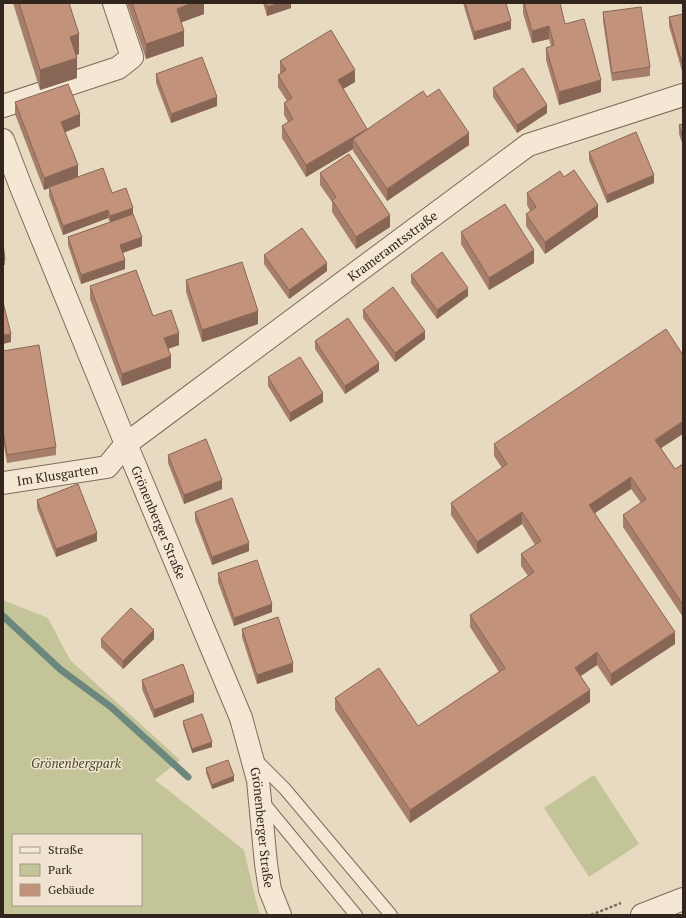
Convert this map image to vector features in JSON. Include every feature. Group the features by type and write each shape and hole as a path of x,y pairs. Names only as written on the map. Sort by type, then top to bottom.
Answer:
{"street":[{"path":"3,106 118,68 132,57 114,3"},
{"name":"Krameramtsstraße","path":"126,444 528,146 683,95"},
{"name":"Grönenberger Straße","path":"3,140 126,444 241,718 258,780 270,890 280,915"},
{"name":"Im Klusgarten","path":"3,483 107,467 126,444"},
{"path":"642,915 683,899"}],"lane":[{"path":"251,755 285,789 391,915"},
{"path":"260,799 356,915"}],"green space":[{"name":"Grönenbergpark","path":"3,600 48,618 70,660 180,760 155,780 244,850 260,915 3,915"},
{"path":"594,775 639,844 589,877 544,808"}],"building":[{"path":"19,3 69,3 79,34 70,37 77,58 40,70"},
{"path":"132,3 192,3 177,9 184,31 146,44"},
{"path":"266,3 280,3 267,7"},
{"path":"465,3 506,3 511,21 474,32"},
{"path":"524,3 560,3 565,24 584,19 601,80 559,92 546,48 554,45 549,26 532,31"},
{"path":"641,7 650,67 612,73 603,12"},
{"path":"683,14 683,62 682,63 669,17"},
{"path":"331,30 355,70 338,80 367,129 306,165 282,126 293,119 284,103 292,98 278,75 286,70 280,61"},
{"path":"202,57 217,97 171,114 156,74"},
{"path":"523,68 547,105 517,125 493,88"},
{"path":"68,84 80,114 61,122 78,165 44,178 15,102"},
{"path":"439,89 469,133 387,189 353,139 423,91 427,97"},
{"path":"683,124 683,138 679,125"},
{"path":"636,132 654,175 607,195 589,152"},
{"path":"349,154 390,215 356,237 332,200 336,197 320,173"},
{"path":"103,168 112,193 126,188 133,208 110,216 108,210 63,226 49,187"},
{"path":"574,170 598,205 545,242 526,214 536,207 527,193 560,171 564,177"},
{"path":"505,204 534,250 489,278 461,232"},
{"path":"133,214 142,237 120,245 125,260 81,275 68,237"},
{"path":"302,228 327,263 289,290 264,255"},
{"path":"3,243 5,260 3,261"},
{"path":"442,252 468,288 437,310 411,275"},
{"path":"242,262 258,311 202,330 186,280"},
{"path":"136,270 153,316 171,310 179,333 164,338 171,356 122,374 90,286"},
{"path":"393,287 425,331 395,353 363,310"},
{"path":"3,302 11,334 3,335"},
{"path":"348,318 379,363 345,386 315,341"},
{"path":"666,329 683,355 683,421 655,440 675,469 683,464 683,605 623,515 646,499 631,477 589,505 675,632 611,674 597,652 575,668 590,690 410,810 335,698 379,668 418,726 505,668 470,615 534,572 521,554 541,541 522,512 477,542 451,503 507,464 494,444"},
{"path":"39,345 56,447 7,455 3,430 3,351"},
{"path":"300,357 323,393 290,413 268,377"},
{"path":"206,439 222,480 184,495 168,455"},
{"path":"78,484 97,533 56,549 37,500"},
{"path":"232,498 249,543 212,557 195,512"},
{"path":"257,560 272,604 234,618 218,573"},
{"path":"131,608 154,630 123,661 101,639"},
{"path":"278,617 293,663 257,675 242,629"},
{"path":"183,664 194,694 154,710 142,680"},
{"path":"202,714 212,742 192,749 183,721"},
{"path":"228,760 234,776 212,785 206,768"}],"waterway":[{"path":"3,616 61,670 111,707 188,777"}]}
